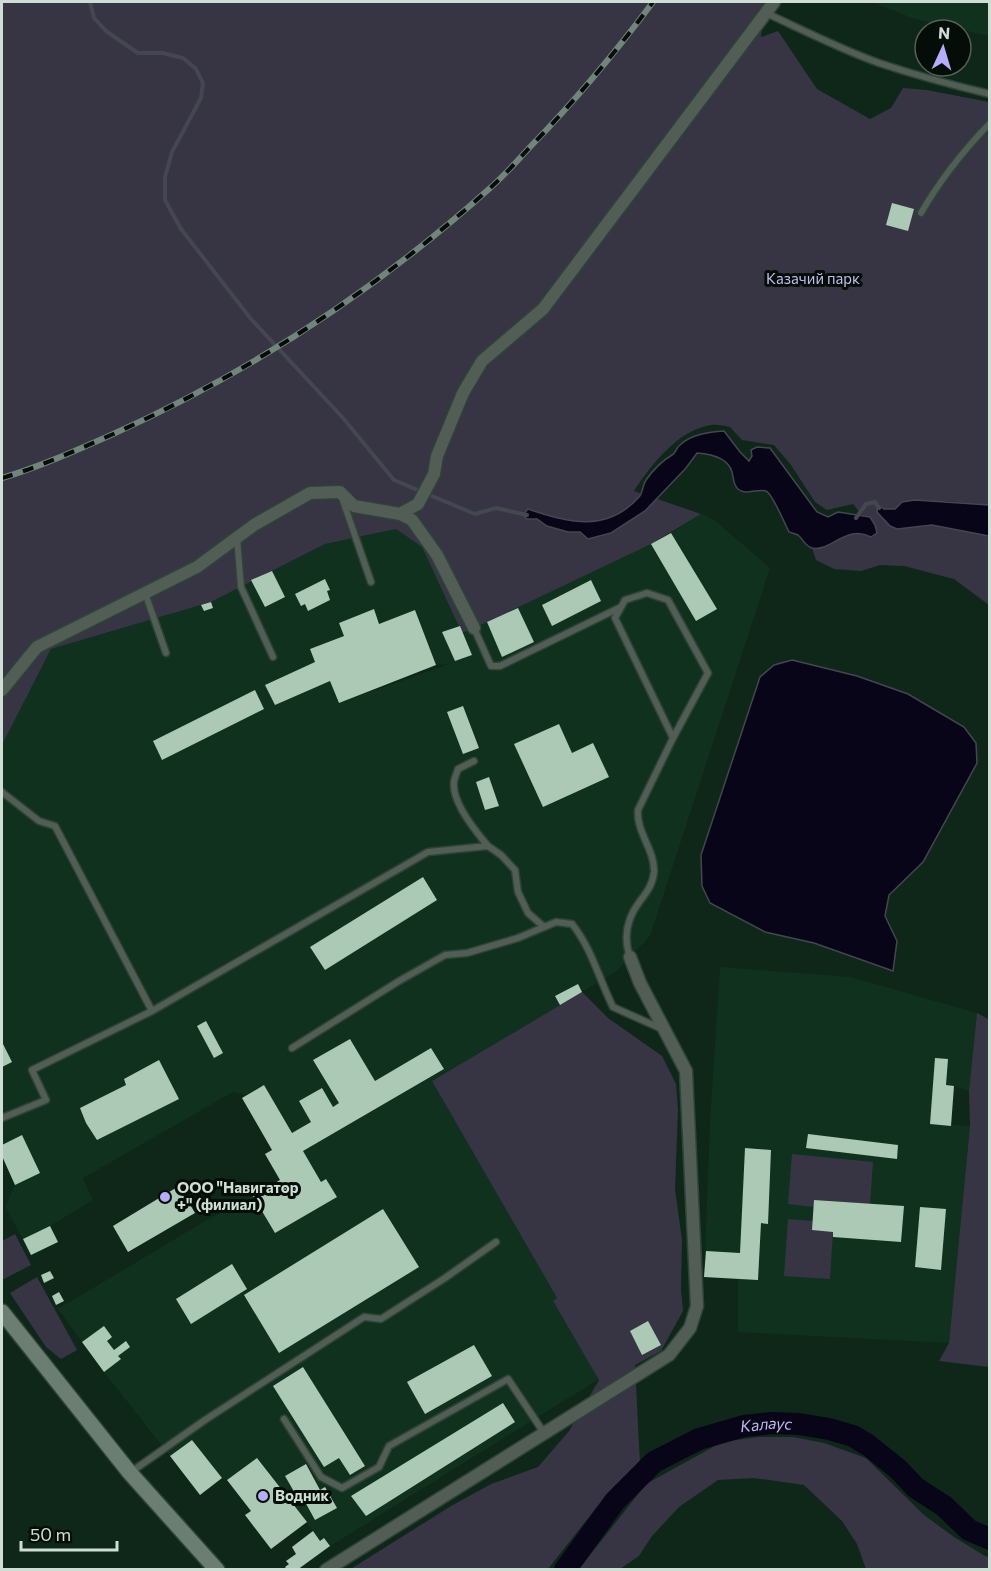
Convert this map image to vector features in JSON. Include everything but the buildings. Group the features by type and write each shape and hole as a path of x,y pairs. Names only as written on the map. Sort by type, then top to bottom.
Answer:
{"main road":[{"path":"2,1312 130,1473 217,1569"}],"street":[{"path":"400,514 418,504 434,474 437,456 463,393 482,361 543,309 774,2"},
{"path":"2,690 37,646 197,567 254,525 310,493 340,492 354,506 400,514 412,520 437,555 474,628"},
{"path":"326,1569 669,1355 690,1328 697,1306 686,1071 640,983 630,957"}],"lane":[{"path":"766,12 818,38 878,62 944,83 990,94"},
{"path":"921,213 930,194 990,123"},
{"path":"340,492 371,582"},
{"path":"237,538 241,587 273,657"},
{"path":"630,957 626,945 626,930 631,915 649,890 654,872 652,858 637,820 638,810 708,673 668,600 647,592 625,600 615,618 673,738"},
{"path":"145,593 166,653"},
{"path":"474,628 491,666 500,666 621,608"},
{"path":"474,761 458,768 453,784 460,804 470,826 514,870 518,892 528,913 543,926"},
{"path":"2,792 39,821 55,826 152,1011"},
{"path":"2,1118 46,1100 32,1070 152,1011 428,852 488,846"},
{"path":"292,1048 445,955 466,953 518,938 556,922 572,924 582,936 613,1007 665,1031"},
{"path":"130,1473 205,1420 354,1323 364,1317 381,1319 496,1242"},
{"path":"284,1419 321,1477 342,1488 380,1467 389,1446 508,1379 544,1433"}],"shaded area":[{"path":"872,2 989,2 989,36 973,32 973,18 912,18"},
{"path":"724,431 749,461 752,456 751,450 757,447 770,448 817,512 828,517 838,512 870,517 877,533 871,537 854,534 826,546 812,548 798,535 789,532 769,493 763,490 741,491 735,486 727,463 713,455 697,453 686,468 645,511 611,533 588,539 580,532 568,532 547,526 537,519 527,519 523,515 528,509 558,518 586,522 614,516 639,497 645,482 652,473 684,441 701,434"},
{"path":"915,500 989,505 989,536 932,525 897,529 890,526 877,512 878,505 884,509 895,509 902,502"},
{"path":"701,514 714,520 770,568 650,936 617,971 432,1081 557,1298 553,1301 599,1379 330,1546 297,1569 287,1569 285,1567 289,1564 286,1561 296,1554 292,1547 313,1531 258,1458 227,1480 222,1478 192,1440 170,1456 58,1309 205,1221 253,1196 275,1233 336,1197 326,1179 321,1182 303,1151 444,1069 431,1048 375,1081 350,1039 314,1060 339,1103 333,1107 322,1088 300,1101 311,1122 292,1133 264,1085 246,1095 233,1092 83,1178 93,1200 23,1239 5,1207 15,1185 2,1156 2,1067 11,1062 2,1045 2,745 51,649 211,602 325,544 396,529 422,547 460,626 443,633 455,661 472,655 462,633 671,533","holes":["374,609 379,624 415,610 436,665 449,664 339,703 330,681 265,685 315,662 310,649 344,636 339,623"]},
{"path":"792,660 857,676 908,694 964,727 976,743 977,763 923,862 889,895 885,916 897,941 893,971 814,943 765,932 710,903 702,886 701,855 760,677 774,665"},
{"path":"720,967 851,977 977,1013 969,1091 954,1086 951,1125 970,1126 949,1343 738,1332 738,1279 704,1277 710,1124"}],"green space":[{"name":"Казачий парк","path":"2,2 764,2 761,37 778,31 817,89 870,119 891,108 903,88 927,90 989,102 989,505 947,501 884,510 897,529 932,525 989,536 989,605 954,579 904,566 880,565 861,571 834,569 816,560 812,548 862,532 870,517 862,515 853,504 827,510 815,502 791,465 774,445 742,440 730,427 711,425 688,433 666,450 634,491 701,514 651,544 487,622 462,633 422,547 396,529 325,544 211,602 51,649 2,745"},
{"path":"582,992 608,1018 662,1056 676,1084 678,1110 675,1189 682,1240 683,1311 661,1351 635,1365 640,1464 596,1508 548,1569 349,1570 451,1506 491,1484 538,1467 569,1431 599,1380 553,1301 557,1298 432,1081"},
{"path":"977,1013 990,1020 989,1367 939,1361 949,1343 970,1126 969,1091"},
{"path":"792,1154 873,1162 870,1204 815,1200 814,1207 788,1204"},
{"path":"788,1219 813,1221 833,1232 830,1279 784,1276"},
{"path":"15,1234 31,1265 2,1280 2,1241"},
{"path":"37,1277 77,1350 61,1359 46,1347 10,1293"},
{"path":"758,1437 793,1437 824,1443 866,1458 924,1515 954,1537 989,1557 989,1569 866,1569 857,1544 842,1521 804,1485 754,1478 718,1480 679,1507 652,1536 639,1556 620,1569 579,1569 646,1484 722,1442"}],"waterway":[{"path":"90,2 94,18 106,31 138,53 163,53 183,58 196,69 203,83 201,98 172,152 165,177 165,200 181,229 251,319 343,418 394,480 475,514 496,508 527,515"},
{"path":"856,518 866,504 875,502 879,508"},
{"name":"Калаус","path":"565,1570 615,1501 654,1462 699,1439 744,1426 772,1423 799,1424 853,1436 898,1469 916,1488 944,1506 969,1530 990,1539"}],"railway":[{"path":"2,478 70,453 162,411 261,357 356,295 446,226 500,179 579,94 653,2"}],"place":[{"name":"ООО \"Навигатор +\" (филиал)","path":"165,1197"},
{"name":"Водник","path":"263,1496"}]}
